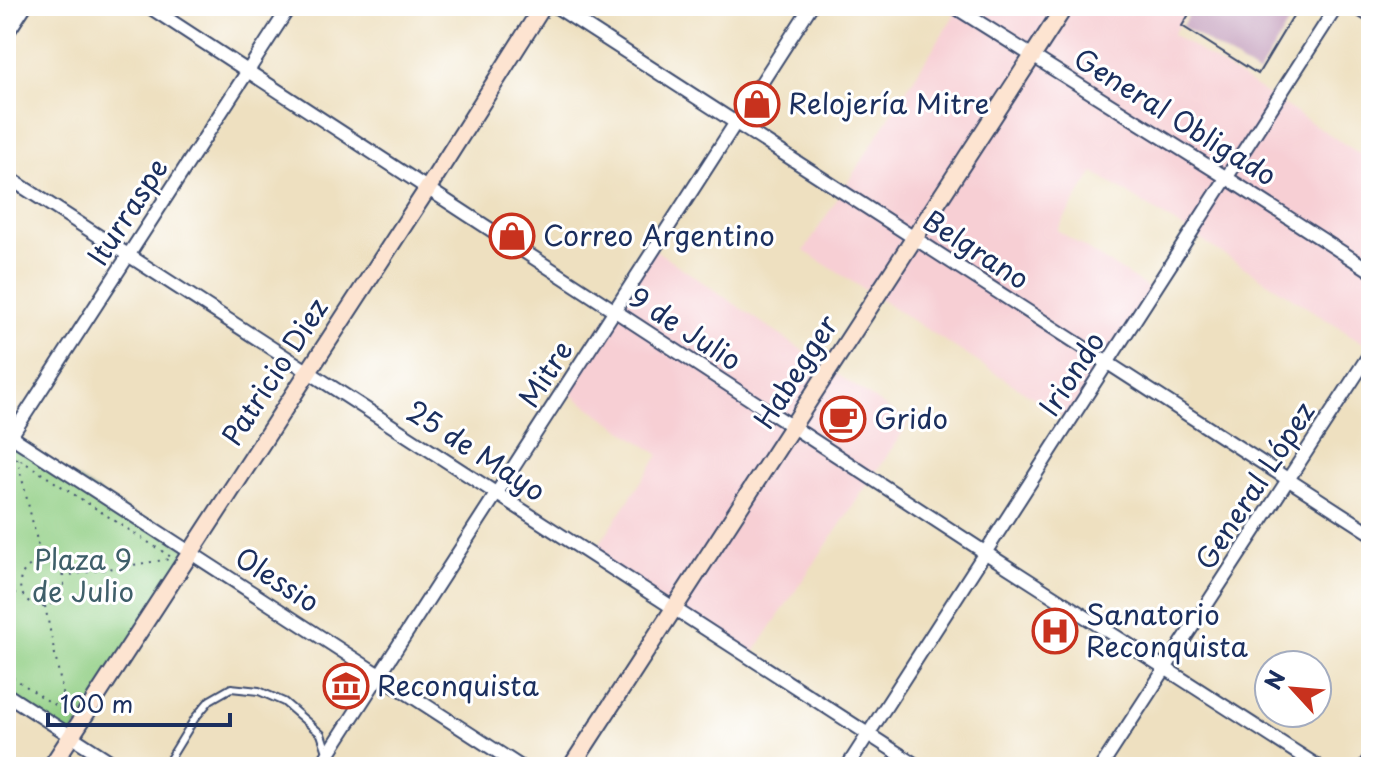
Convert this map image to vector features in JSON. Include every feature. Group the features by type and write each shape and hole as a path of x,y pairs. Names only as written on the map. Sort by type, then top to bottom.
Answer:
{"street":[{"path":"6,35 25,6"},
{"name":"9 de Julio","path":"148,6 1319,767"},
{"name":"Iturraspe","path":"8,438 290,6"},
{"name":"Patricio Diez","path":"51,767 182,555 428,188 543,6"},
{"name":"Belgrano","path":"555,6 1371,533"},
{"name":"Mitre","path":"324,761 811,6"},
{"name":"General Obligado","path":"953,6 1371,271"},
{"name":"Habegger","path":"571,767 1065,6"},
{"name":"Iriondo","path":"847,767 1337,6"},
{"path":"1358,6 1371,14"},
{"name":"25 de Mayo","path":"6,176 919,767"},
{"name":"General López","path":"1101,767 1371,352"},
{"name":"Olessio","path":"8,438 182,555 521,767"},
{"path":"6,694 119,767"},
{"path":"1364,767 1371,756"}],"lane":[{"path":"165,767 195,718 210,700 231,688 259,691 284,702 321,734 324,761"}],"path":[{"path":"16,457 182,555"},
{"path":"6,473 16,457"},
{"path":"16,457 42,562"},
{"path":"165,571 182,555"},
{"path":"63,576 182,555"},
{"path":"42,562 54,566 63,576 64,587 59,598 45,606 33,604 22,592 20,581 32,565 42,562"},
{"path":"6,595 22,592"},
{"path":"6,673 67,714 45,606"}],"shaded area":[{"path":"960,6 1190,6 1173,34 1371,161 1371,348 1094,172 1057,230 1153,291 1070,421 804,251"},
{"path":"654,249 909,423 748,661 592,555 659,455 560,387"}],"green space":[{"name":"Plaza 9 de Julio","path":"11,436 190,552 71,736 6,694 6,444"}],"building":[{"path":"1194,6 1299,6 1258,74 1182,26"}],"place":[{"name":"Relojería Mitre","path":"757,104"},
{"name":"Correo Argentino","path":"512,236"},
{"name":"Grido","path":"843,419"},
{"name":"Sanatorio Reconquista","path":"1055,631"},
{"name":"Reconquista","path":"346,686"}]}
